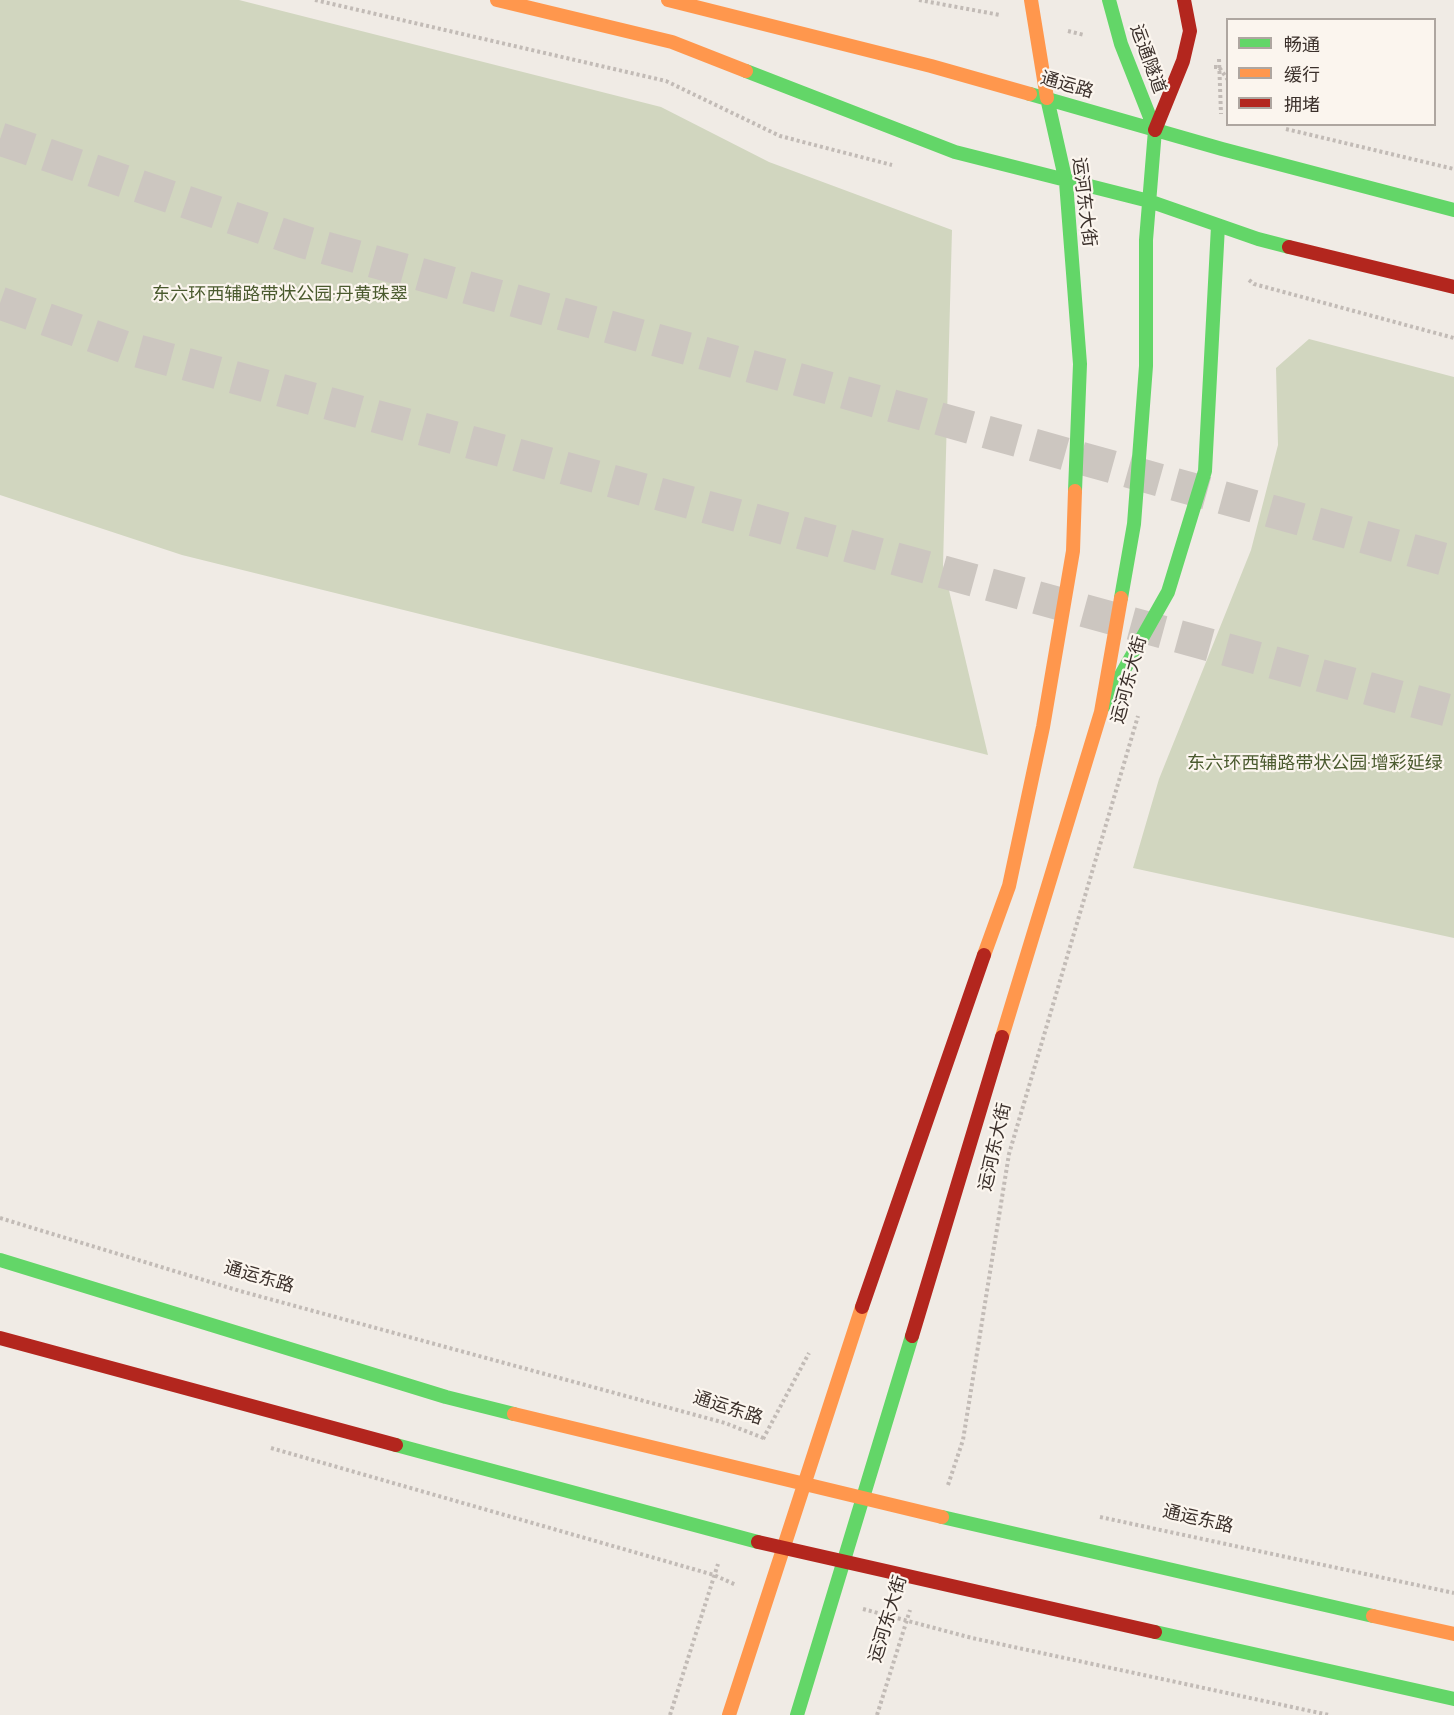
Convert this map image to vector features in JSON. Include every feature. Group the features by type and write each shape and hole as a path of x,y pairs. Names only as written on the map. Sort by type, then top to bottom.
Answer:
{"main road":[{"path":"497,0 672,42 932,145 1066,182 1149,201 1258,239 1454,287"},
{"name":"通运路","path":"668,0 1047,98 1155,130 1454,210"},
{"path":"1031,0 1047,98"},
{"name":"运通隧道","path":"1109,0 1121,44 1155,130"},
{"name":"运河东大街","path":"797,1715 1101,712 1134,524 1146,366 1145,265 1155,130 1184,61 1190,31 1184,0"},
{"name":"运河东大街","path":"729,1715 802,1484 913,1153 1009,885 1043,727 1073,551 1080,364 1066,182 1047,98"},
{"name":"运河东大街","path":"1101,712 1168,592 1205,471 1218,226"},
{"path":"0,1260 446,1397 802,1484 1454,1634"},
{"path":"0,1338 782,1549 1454,1699"}],"path":[{"path":"920,0 1035,22 1121,44"},
{"path":"1184,61 1219,68 1226,78"},
{"path":"1275,126 1454,169"},
{"name":"运河东大街","path":"939,1516 963,1440 1009,1154 1141,708"},
{"name":"通运东路","path":"0,1218 240,1291 725,1423 774,1441"},
{"path":"747,1470 810,1350"},
{"path":"938,1483 957,1489"},
{"name":"通运东路","path":"1089,1515 1112,1518 1454,1593"},
{"path":"670,1715 727,1534"},
{"name":"运河东大街","path":"877,1715 919,1580"}],"green space":[{"name":"东六环西辅路带状公园·丹黄珠翠","path":"0,0 239,0 661,107 769,162 952,230 943,565 988,755 182,555 0,495"},
{"name":"东六环西辅路带状公园·增彩延绿","path":"1309,339 1454,377 1454,938 1133,868 1159,779 1251,550 1278,445 1276,368"}],"tunnel":[{"path":"0,139 304,242 1454,562"},
{"path":"0,303 127,348 1454,712"}],"traffic: fast":[{"path":"1109,0 1121,44 1155,130"},
{"path":"746,71 955,152 1149,201 1258,239 1289,247"},
{"path":"1030,94 1222,149 1454,210"},
{"path":"1047,98 1066,182 1080,364 1075,491"},
{"path":"1121,598 1134,524 1146,366 1146,240 1155,130"},
{"path":"1103,707 1168,592 1205,471 1218,226"},
{"path":"0,1260 446,1397 514,1414"},
{"path":"797,1715 912,1336"},
{"path":"396,1445 758,1542"},
{"path":"942,1517 1373,1616"},
{"path":"1155,1632 1454,1699"}],"traffic: slow":[{"path":"497,0 672,42 746,71"},
{"path":"668,0 931,66 1030,94"},
{"path":"1031,0 1047,98"},
{"path":"984,955 1009,886 1043,727 1073,551 1075,491"},
{"path":"1002,1037 1101,712 1121,598"},
{"path":"729,1715 862,1307"},
{"path":"514,1414 942,1517"},
{"path":"1373,1616 1454,1634"}],"traffic: jam":[{"path":"1155,130 1183,61 1190,31 1184,0"},
{"path":"1289,247 1454,287"},
{"path":"862,1307 984,955"},
{"path":"912,1336 1002,1037"},
{"path":"0,1338 396,1445"},
{"path":"758,1542 1155,1632"}]}
